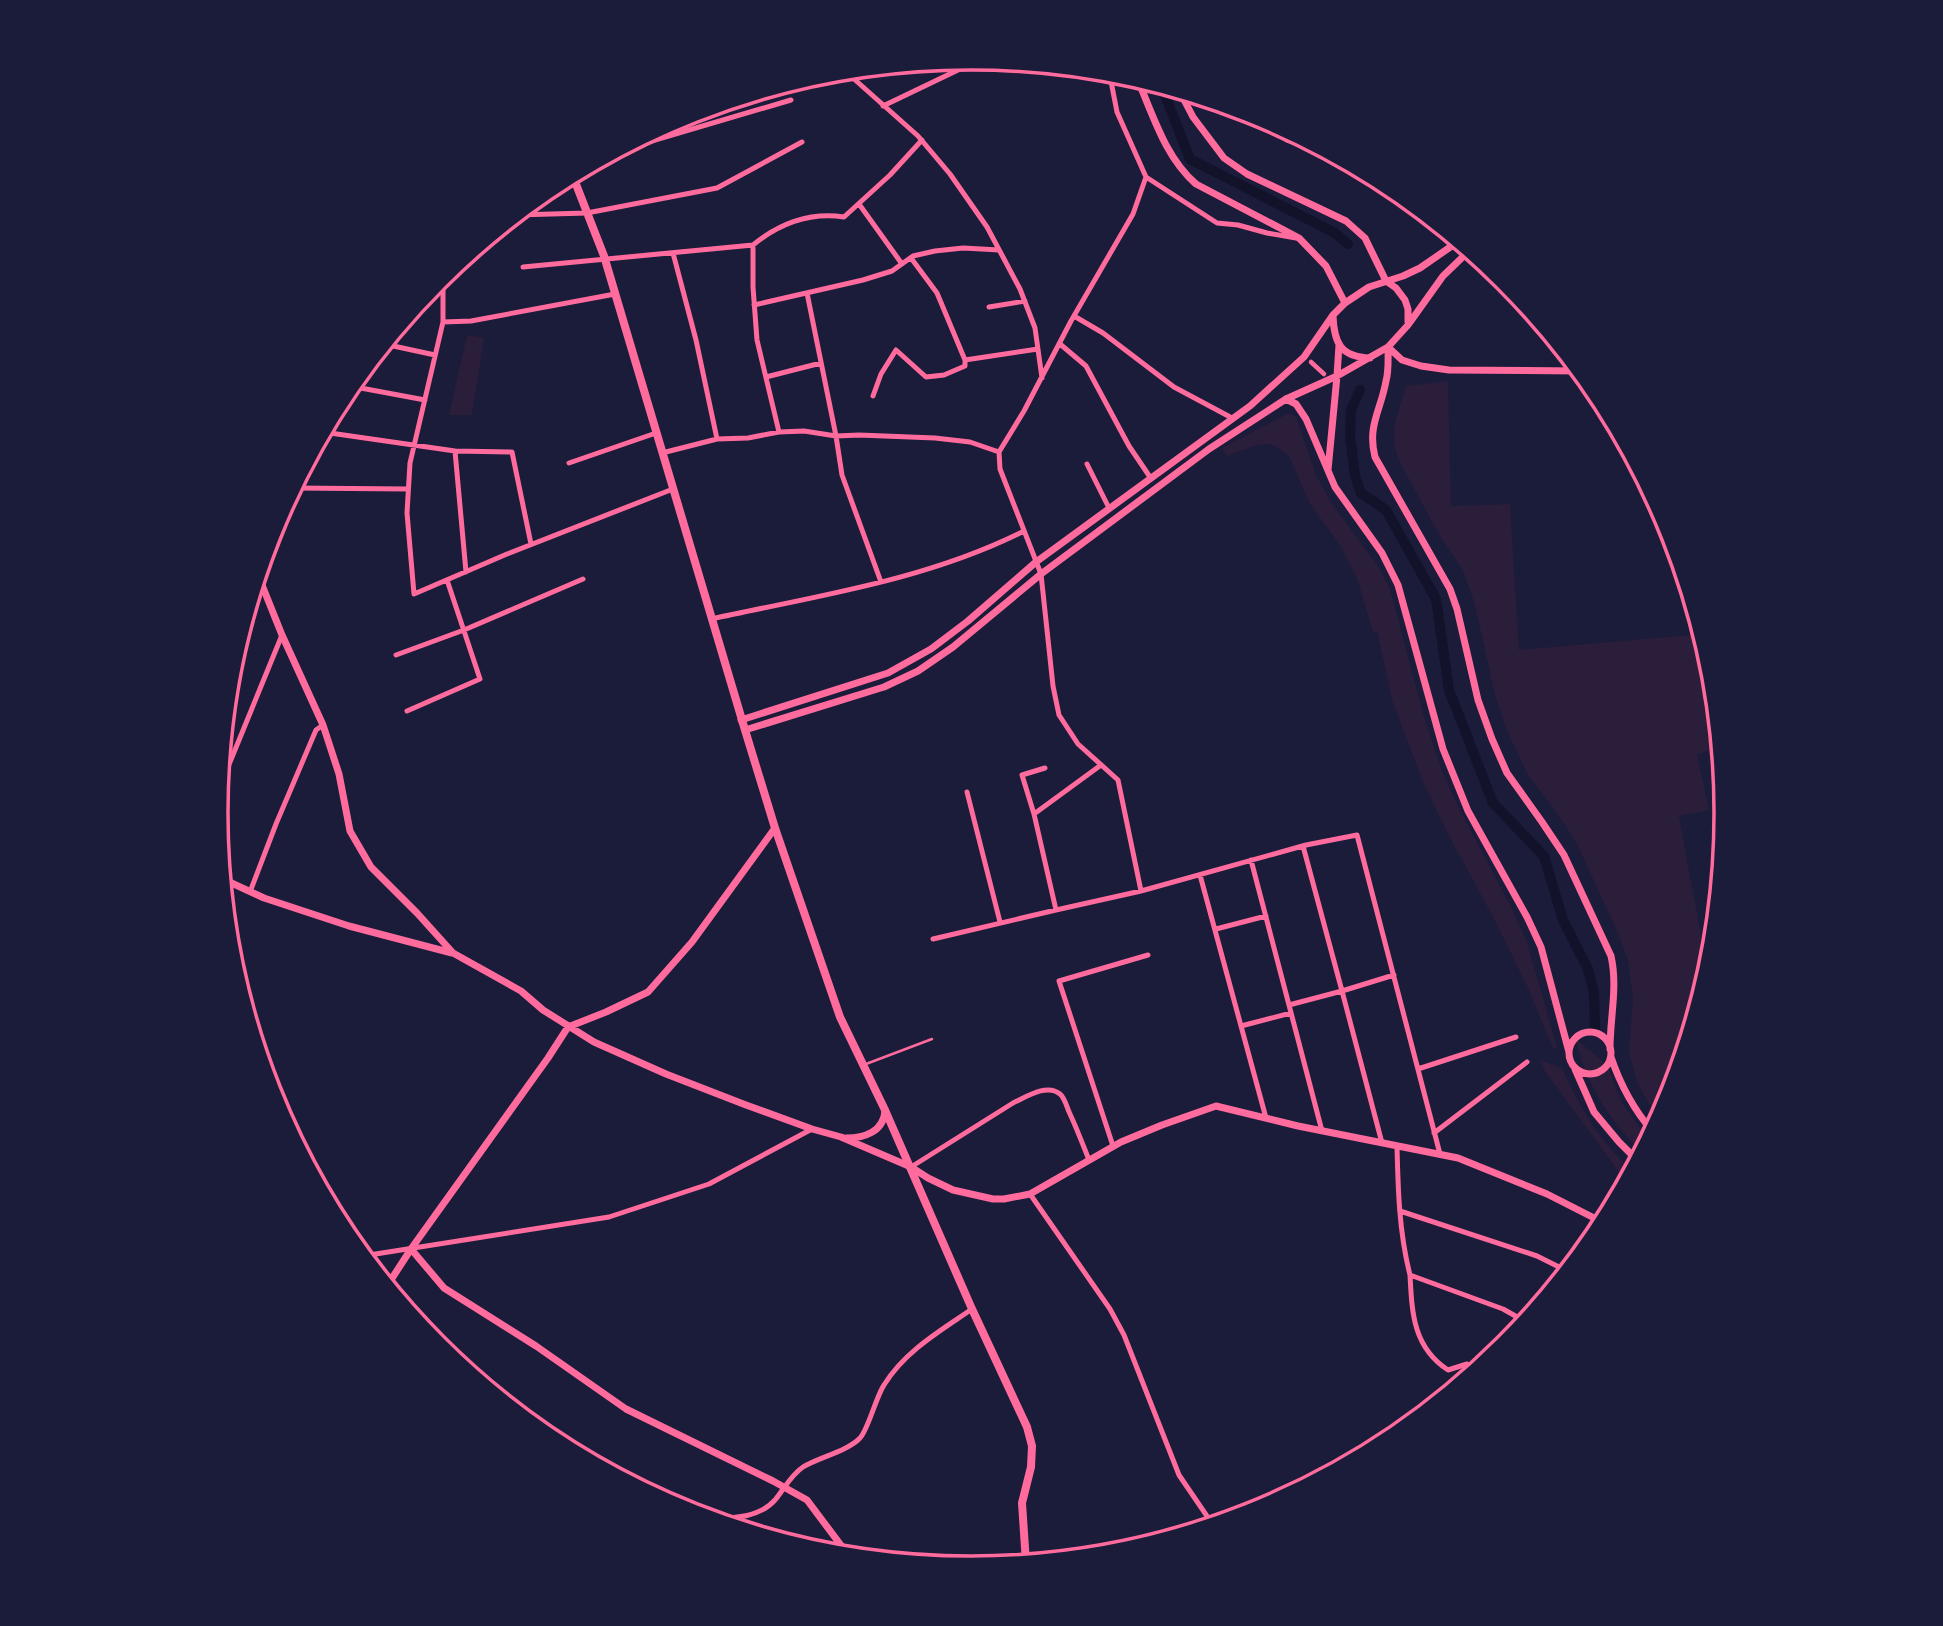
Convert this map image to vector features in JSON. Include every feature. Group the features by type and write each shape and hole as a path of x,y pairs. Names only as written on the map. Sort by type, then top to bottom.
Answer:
{"main road":[{"path":"576,185 605,260 741,720 839,1017 886,1110 972,1309 1027,1427 1032,1446 1031,1467 1022,1503 1025,1554"}],"street":[{"path":"883,106 957,71"},
{"path":"854,79 922,140 987,227 1025,301 1035,328 1042,378"},
{"path":"1111,83 1117,112 1146,177 1217,223 1299,238"},
{"path":"1142,90 1171,155 1184,174 1196,184 1299,238 1326,266 1345,303"},
{"path":"664,137 791,100"},
{"path":"1184,101 1224,158 1247,174 1346,221 1365,238 1386,281 1396,288 1405,300 1408,325"},
{"path":"523,267 752,244 769,232 796,220 817,215 844,217 922,140"},
{"path":"532,215 587,213 717,188 802,142"},
{"path":"1141,891 1118,780 1078,744 1059,715 1053,686 1041,574 1000,469 999,452 1133,214 1146,177"},
{"path":"859,204 902,264"},
{"path":"752,244 757,340 779,432"},
{"path":"741,720 888,673 931,649 1036,562 1250,406 1304,356 1333,315 1345,303 1364,290 1420,268 1451,246"},
{"path":"754,304 882,274 892,271 911,258 935,251 963,248 999,250"},
{"path":"673,253 717,439"},
{"path":"745,730 884,687 918,671 953,648 1041,574 1209,449 1286,399 1337,376 1388,347 1408,325 1443,276 1463,256"},
{"path":"873,396 881,374 896,350 926,377 944,375 965,366 965,360 937,293 911,258"},
{"path":"443,291 443,322 410,463 407,513 414,594 531,544 673,489"},
{"path":"807,293 842,475 881,582"},
{"path":"443,322 471,321 615,294"},
{"path":"989,307 1025,301"},
{"path":"1328,471 1339,345 1333,315"},
{"path":"1074,316 1103,333 1174,387 1232,418"},
{"path":"1060,344 1086,366 1129,446 1150,477"},
{"path":"1339,345 1353,355 1371,358"},
{"path":"394,346 435,355"},
{"path":"1388,347 1402,360 1449,370 1568,371"},
{"path":"1388,347 1387,381 1373,426 1371,443 1375,457 1450,589 1478,700 1507,774 1564,855 1611,956 1615,985 1610,1052 1605,1068 1592,1074 1578,1070 1573,1065"},
{"path":"965,360 1038,349"},
{"path":"1311,362 1324,374"},
{"path":"766,377 821,363"},
{"path":"362,388 425,400"},
{"path":"1286,399 1296,404 1306,419 1328,471 1344,500 1382,554 1398,585 1443,749 1468,811 1541,947 1573,1065 1594,1112 1631,1154"},
{"path":"662,453 717,439 804,431 836,436 935,438 970,442 999,452"},
{"path":"569,463 656,433"},
{"path":"333,434 455,451 512,452 531,544"},
{"path":"455,451 466,572"},
{"path":"1087,464 1109,508"},
{"path":"303,488 408,489"},
{"path":"711,619 881,582 989,549 1024,531"},
{"path":"396,656 583,579"},
{"path":"407,711 480,679 447,580"},
{"path":"263,592 323,724 339,775 350,831 360,851 377,875 417,913 453,953"},
{"path":"230,761 282,635"},
{"path":"250,892 316,730 323,724"},
{"path":"1034,814 1101,765"},
{"path":"1045,768 1022,775 1034,814 1056,910"},
{"path":"967,792 1000,922"},
{"path":"392,1278 568,1027 648,992 692,942 775,828"},
{"path":"933,939 1141,891 1303,846 1357,835 1440,1154"},
{"path":"1303,846 1382,1143"},
{"path":"1251,860 1322,1131"},
{"path":"1200,875 1266,1118"},
{"path":"232,883 264,898 349,926 453,953 521,991 568,1027 594,1042 666,1074 812,1129 841,1137 911,1167 953,1190 970,1195 1004,1199 1030,1194 1114,1146 1161,1125 1216,1106 1322,1131 1458,1158 1547,1194 1594,1218"},
{"path":"1216,929 1266,916"},
{"path":"1114,1146 1059,981 1148,955"},
{"path":"1289,1005 1394,975"},
{"path":"1241,1026 1291,1013"},
{"path":"1569,1052 1574,1040 1579,1036 1591,1032 1604,1038 1618,1077 1646,1124"},
{"path":"1418,1069 1516,1037"},
{"path":"1434,1133 1527,1062"},
{"path":"911,1167 1013,1103 1028,1095 1048,1090 1059,1093 1063,1098 1089,1160"},
{"path":"841,1137 858,1138 871,1133 882,1124 886,1110"},
{"path":"374,1254 610,1217 709,1184 812,1129"},
{"path":"1397,1146 1399,1211 1410,1275 1414,1322 1425,1349 1437,1362 1448,1370 1467,1364"},
{"path":"1030,1194 1110,1309 1124,1335 1179,1475 1208,1518"},
{"path":"1399,1211 1537,1256 1559,1267"},
{"path":"411,1249 444,1287 536,1346 626,1409 807,1500 840,1544"},
{"path":"1410,1275 1503,1309 1517,1317"},
{"path":"732,1517 750,1515 766,1508 801,1468 860,1438 882,1386 901,1361 972,1309"}],"lane":[{"path":"863,1065 932,1039"}],"shaded area":[{"path":"467,335 484,338 472,415 449,415"},
{"path":"1448,381 1451,506 1510,504 1519,650 1692,635 1700,668 1712,750 1697,754 1709,810 1679,816 1702,943 1675,1052 1653,1108 1637,1083 1629,1052 1633,997 1628,960 1616,929 1576,842 1528,775 1506,729 1495,695 1475,605 1463,570 1440,536 1399,461 1394,432 1406,386"},
{"path":"1289,413 1296,417 1316,475 1333,505 1378,566 1390,589 1423,713 1442,771 1527,942 1557,1048 1553,1048 1527,986 1423,782 1393,703 1377,631 1373,632 1357,578 1340,545 1310,504 1289,456 1267,444 1256,445 1227,456 1222,448"},
{"path":"1575,1038 1607,1065 1621,1101 1643,1131 1636,1146 1600,1100"},
{"path":"1540,1060 1562,1068 1592,1123 1626,1164 1621,1173 1618,1171 1545,1071"}],"waterway":[{"path":"1165,95 1190,159 1335,233 1348,244"},
{"path":"1360,390 1351,410 1350,435 1355,476 1361,493 1386,510 1436,599 1449,690 1493,803 1544,856 1563,920 1588,969 1594,993 1595,1030"}]}
